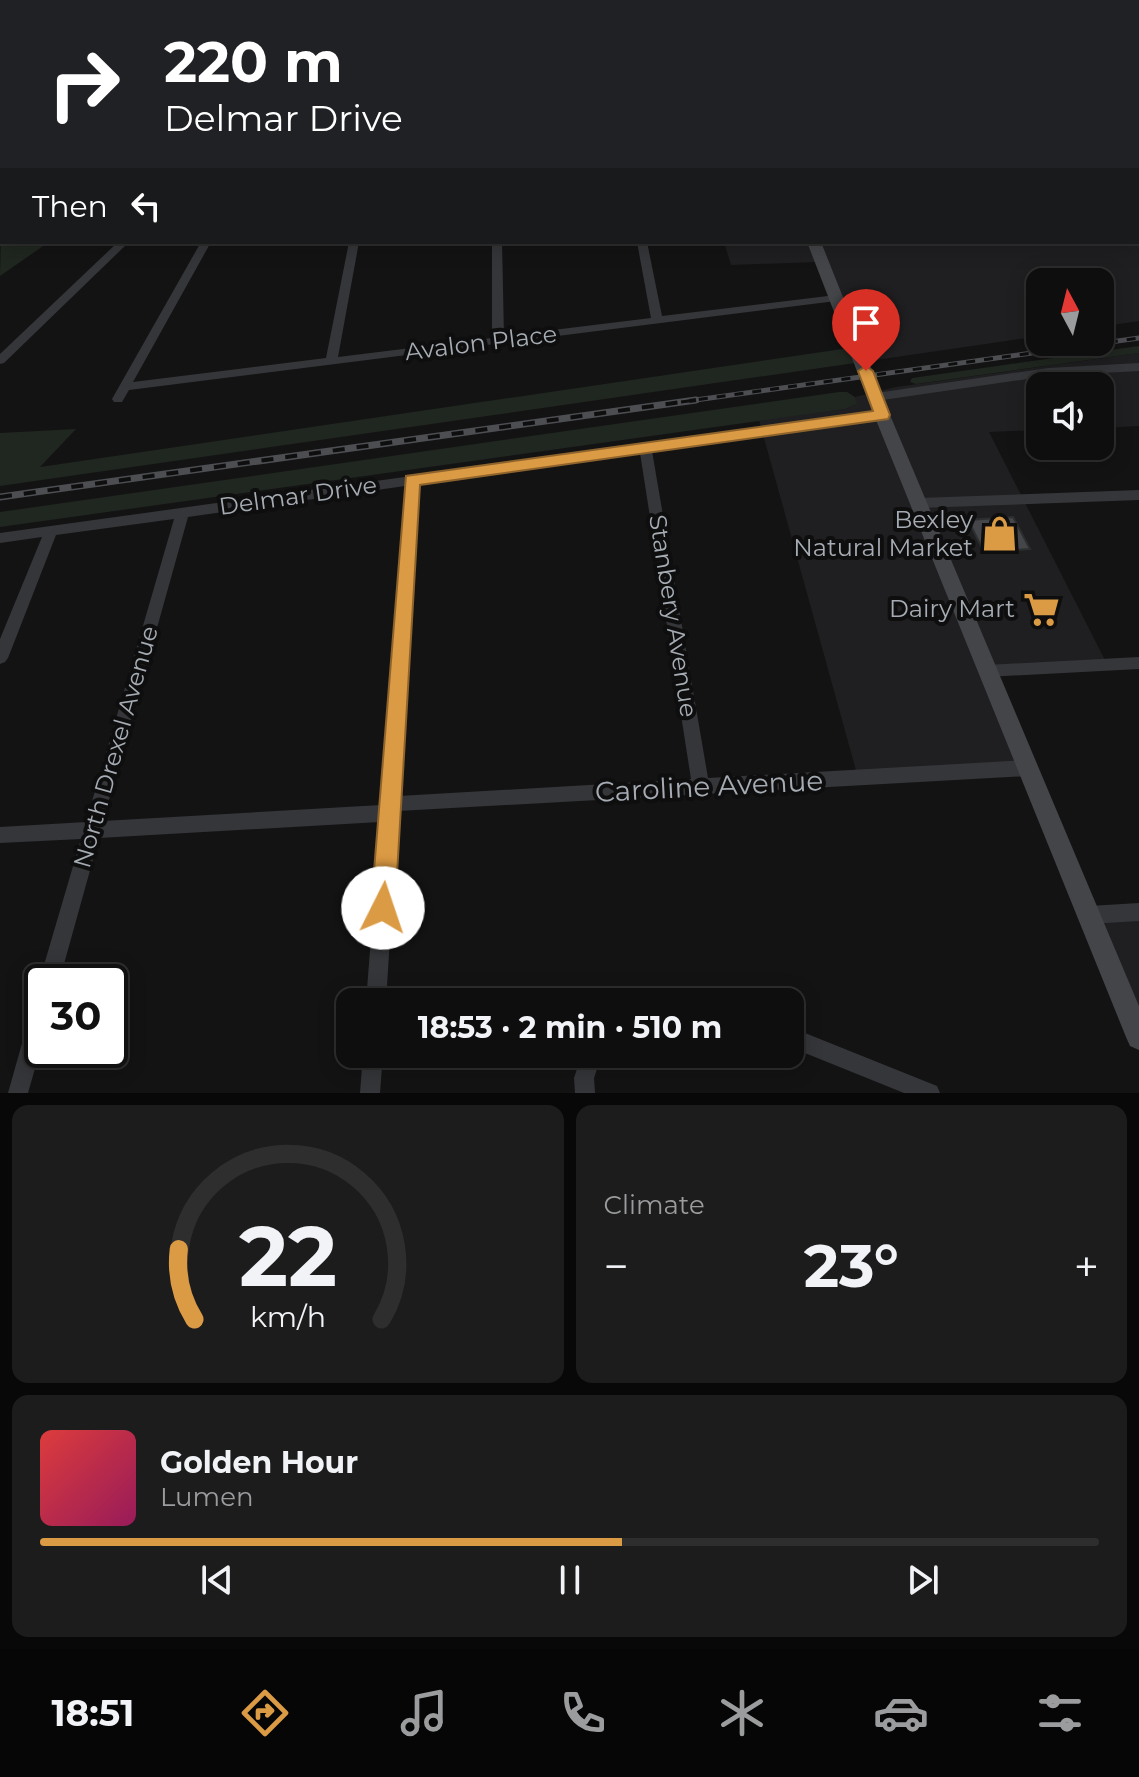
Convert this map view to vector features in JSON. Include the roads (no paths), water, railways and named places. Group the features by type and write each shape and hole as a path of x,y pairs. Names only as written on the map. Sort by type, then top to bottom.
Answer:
{"street":[{"path":"0,360 122,244"},
{"path":"118,399 205,244"},
{"path":"331,362 354,244"},
{"path":"497,244 498,341"},
{"path":"642,244 657,320"},
{"path":"815,244 1139,1037"},
{"name":"Avalon Place","path":"125,387 836,298"},
{"name":"Delmar Drive","path":"0,538 645,447 879,406 1048,372 1139,367"},
{"name":"Stanbery Avenue","path":"645,447 701,786"},
{"path":"377,988 412,480"},
{"path":"919,503 1139,495"},
{"name":"North Drexel Avenue","path":"54,964 182,513"},
{"path":"0,658 51,531"},
{"path":"987,671 1139,663"},
{"name":"Caroline Avenue","path":"0,835 701,786 1028,768"},
{"path":"1089,915 1139,912"},
{"path":"804,1043 930,1093"},
{"path":"18,1093 25,1068"},
{"path":"370,1093 372,1068"},
{"path":"585,1093 587,1068"}],"railway":[{"path":"681,402 1139,338"},
{"path":"0,497 696,400"}],"place":[{"name":"Bexley Natural Market","path":"999,534"},
{"name":"Dairy Mart","path":"1041,609"}]}
